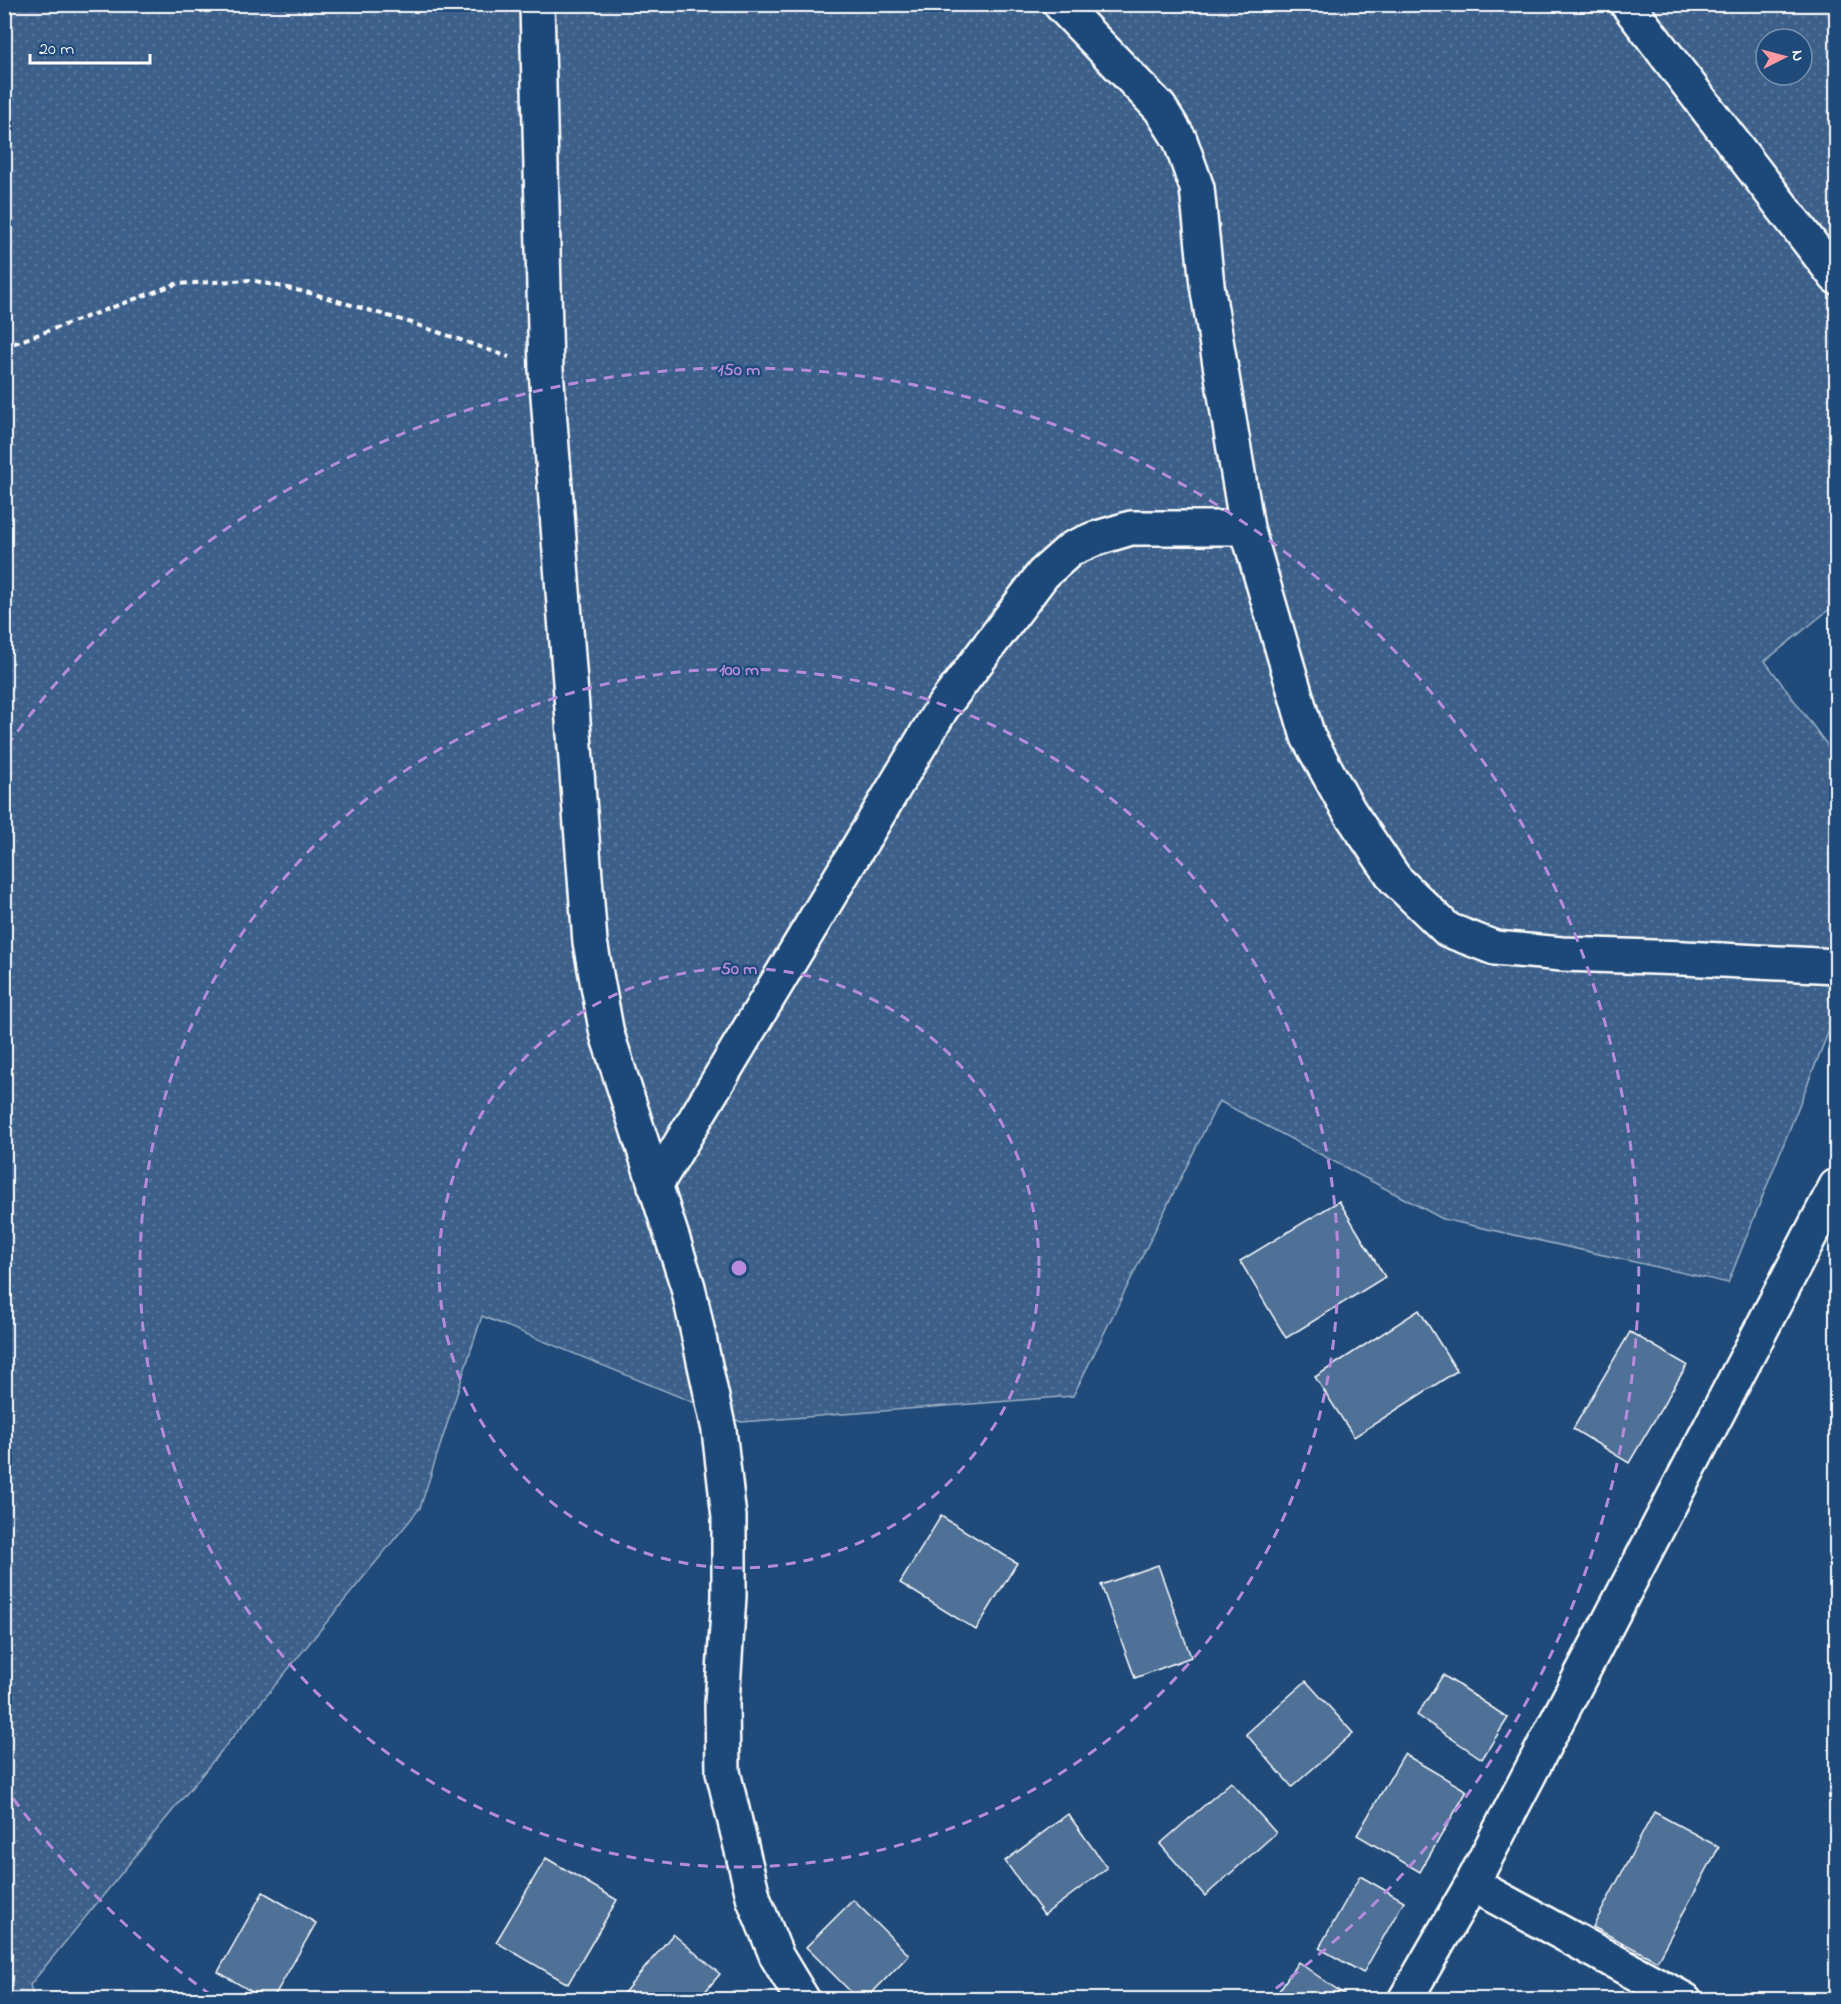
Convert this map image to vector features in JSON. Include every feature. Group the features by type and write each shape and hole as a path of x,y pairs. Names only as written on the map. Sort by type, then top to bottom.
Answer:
{"street":[{"path":"537,4 546,370 590,942 607,1034 688,1287 719,1430 729,1517 729,1596 722,1703 723,1772 754,1900 777,1958 803,2000"},
{"path":"1060,4 1161,108 1180,140 1197,188 1207,285 1247,528 1308,738 1349,811 1395,879 1448,930 1496,948 1562,954 1836,966"},
{"path":"1627,4 1836,277"},
{"path":"655,1186 942,708 1043,574 1071,549 1094,539 1131,528 1247,528"},
{"path":"1405,2000 1472,1884 1833,1200"},
{"path":"1472,1884 1685,2000"}],"path":[{"path":"4,347 176,284 251,280 314,294 412,323 546,370"}],"shaded area":[{"path":"5,5 1836,5 1836,604 1765,661 1836,757 1836,1013 1728,1283 1443,1219 1219,1101 1073,1396 741,1422 482,1316 420,1508 30,1985 34,1999 5,2000"}],"building":[{"path":"1339,1201 1385,1277 1286,1338 1240,1261"},
{"path":"1419,1310 1457,1371 1354,1437 1315,1377"},
{"path":"1630,1332 1687,1365 1629,1463 1573,1429"},
{"path":"941,1516 1017,1563 976,1630 900,1583"},
{"path":"1158,1565 1191,1657 1135,1678 1101,1585"},
{"path":"1443,1675 1508,1718 1482,1759 1417,1715"},
{"path":"1306,1681 1353,1733 1292,1787 1246,1734"},
{"path":"1404,1754 1467,1791 1420,1872 1357,1835"},
{"path":"1231,1782 1276,1833 1205,1896 1160,1844"},
{"path":"1654,1812 1719,1847 1657,1961 1593,1927"},
{"path":"1068,1814 1107,1868 1044,1915 1005,1861"},
{"path":"546,1858 617,1900 568,1984 496,1942"},
{"path":"1360,1876 1404,1901 1363,1973 1319,1948"},
{"path":"263,1892 316,1923 272,2000 266,2000 218,1972"},
{"path":"853,1900 909,1955 865,2000 859,2000 806,1947"},
{"path":"673,1934 720,1974 698,2000 618,2000"},
{"path":"1298,1962 1352,2000 1273,2000"}]}
